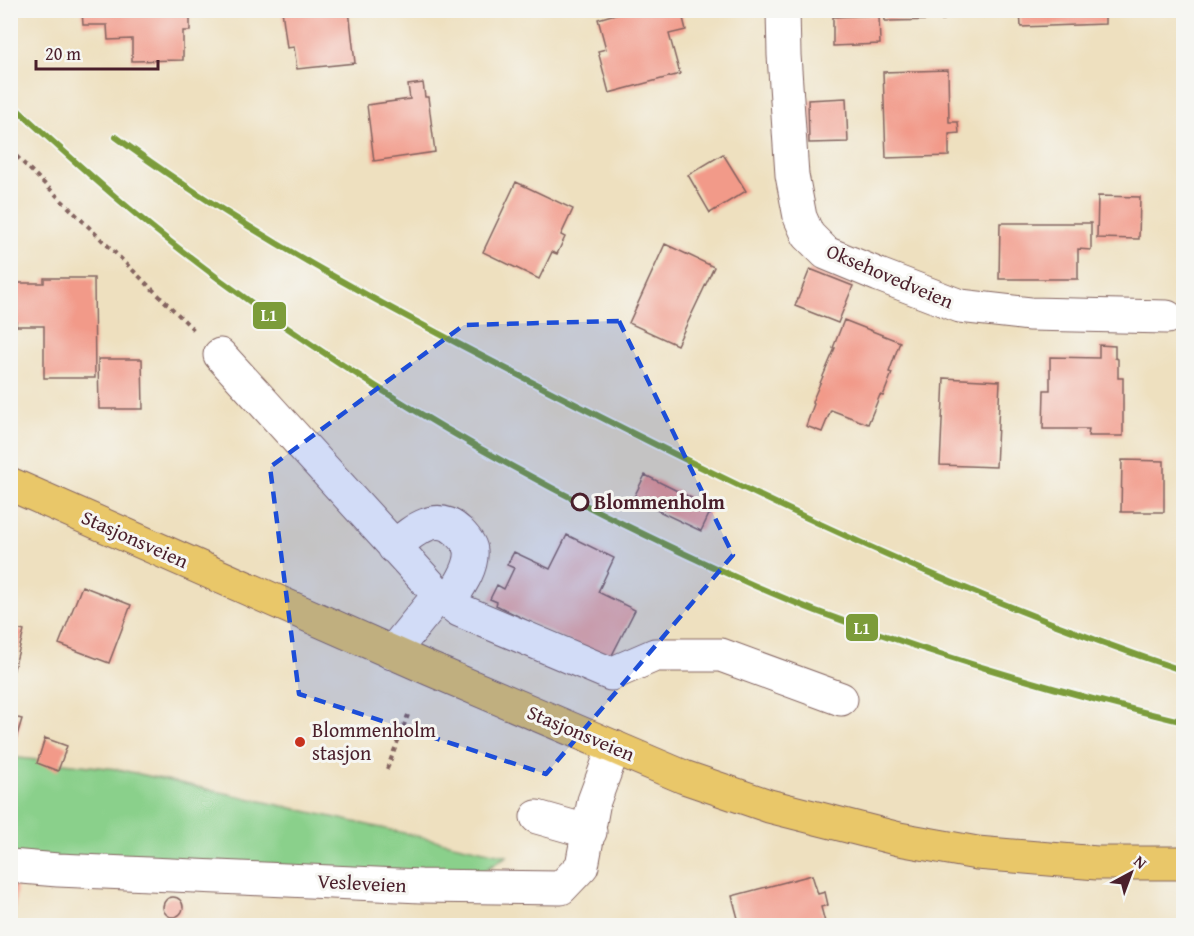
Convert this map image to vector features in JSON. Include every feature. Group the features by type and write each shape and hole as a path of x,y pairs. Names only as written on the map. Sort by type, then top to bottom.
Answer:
{"main road":[{"name":"Stasjonsveien","path":"10,484 392,653 684,777 769,806 899,839 977,853 1097,863 1184,863"}],"street":[{"name":"Oksehovedveien","path":"783,10 792,175 800,217 808,236 826,253 960,306 1030,314 1167,317"},
{"path":"220,355 394,547 444,598 459,610 611,674 655,656 721,655 841,699"},
{"path":"392,653 444,598 470,563 472,550 452,525 432,523 417,528 394,547"},
{"name":"Vesleveien","path":"10,866 421,886 561,888 582,866 594,801 614,747"},
{"path":"537,817 590,832"}],"path":[{"path":"10,150 220,355"},
{"path":"387,769 408,715"}],"highlighted area":[{"path":"619,321 733,555 546,774 299,694 270,467 464,325"}],"green space":[{"path":"10,757 117,769 507,856 460,886 11,855"}],"building":[{"path":"82,10 190,10 190,31 183,31 183,60 132,61 132,39 108,40 107,25 83,25"},
{"path":"282,10 349,10 355,63 297,69 294,47 287,48"},
{"path":"629,10 681,10 686,30 669,34 680,74 609,93 598,51 606,49 598,19"},
{"path":"884,10 944,10 944,20 885,21"},
{"path":"1020,10 1105,10 1105,24 1021,27"},
{"path":"879,15 880,44 833,46 833,17"},
{"path":"948,70 949,122 958,122 959,133 949,134 949,156 886,158 883,72"},
{"path":"423,83 425,97 428,97 435,152 374,161 367,105 410,99 408,85"},
{"path":"846,98 848,142 809,143 808,100"},
{"path":"723,154 746,191 710,213 688,175"},
{"path":"516,182 573,209 561,235 565,237 557,254 552,252 539,279 483,252"},
{"path":"1098,196 1140,197 1139,239 1097,238"},
{"path":"1000,223 1091,223 1091,250 1078,249 1078,279 999,279"},
{"path":"665,244 714,267 677,345 629,323"},
{"path":"810,269 853,286 838,323 795,306"},
{"path":"44,278 94,278 95,378 44,378 44,326 16,326 16,283 44,283"},
{"path":"844,320 900,342 889,372 892,373 868,424 831,410 822,432 806,426 814,404 812,402"},
{"path":"1099,345 1115,346 1118,378 1123,378 1123,436 1088,436 1089,429 1043,429 1044,390 1050,390 1050,357 1099,358"},
{"path":"98,359 142,359 143,409 99,409"},
{"path":"944,378 1000,381 996,467 940,465"},
{"path":"1122,460 1164,461 1164,512 1121,512"},
{"path":"645,475 712,508 701,531 633,499"},
{"name":"Blommenholm","path":"567,535 614,558 598,592 635,610 609,661 496,605 497,602 490,599 497,585 504,589 514,568 507,565 514,552 550,569"},
{"path":"82,586 131,605 109,663 59,644"},
{"path":"10,627 24,631 11,680 10,680"},
{"path":"10,716 22,719 11,755 10,755"},
{"path":"45,738 67,746 58,771 37,763"},
{"path":"812,875 818,894 825,892 828,905 821,907 826,926 740,926 732,896"},
{"path":"10,884 17,884 14,926 10,926"},
{"path":"173,897 180,900 183,907 180,914 173,917 166,914 163,907 166,900"}],"transit line":[{"name":"L1","path":"10,103 139,217 269,315 326,354 443,427 563,494 696,559 816,611 998,672 1184,722"},
{"name":"L1","path":"116,137 225,212 339,279 647,441 797,513 950,582 1105,643 1184,671"}],"place":[{"name":"Blommenholm","path":"580,502"},
{"name":"Blommenholm stasjon","path":"300,742"}]}
